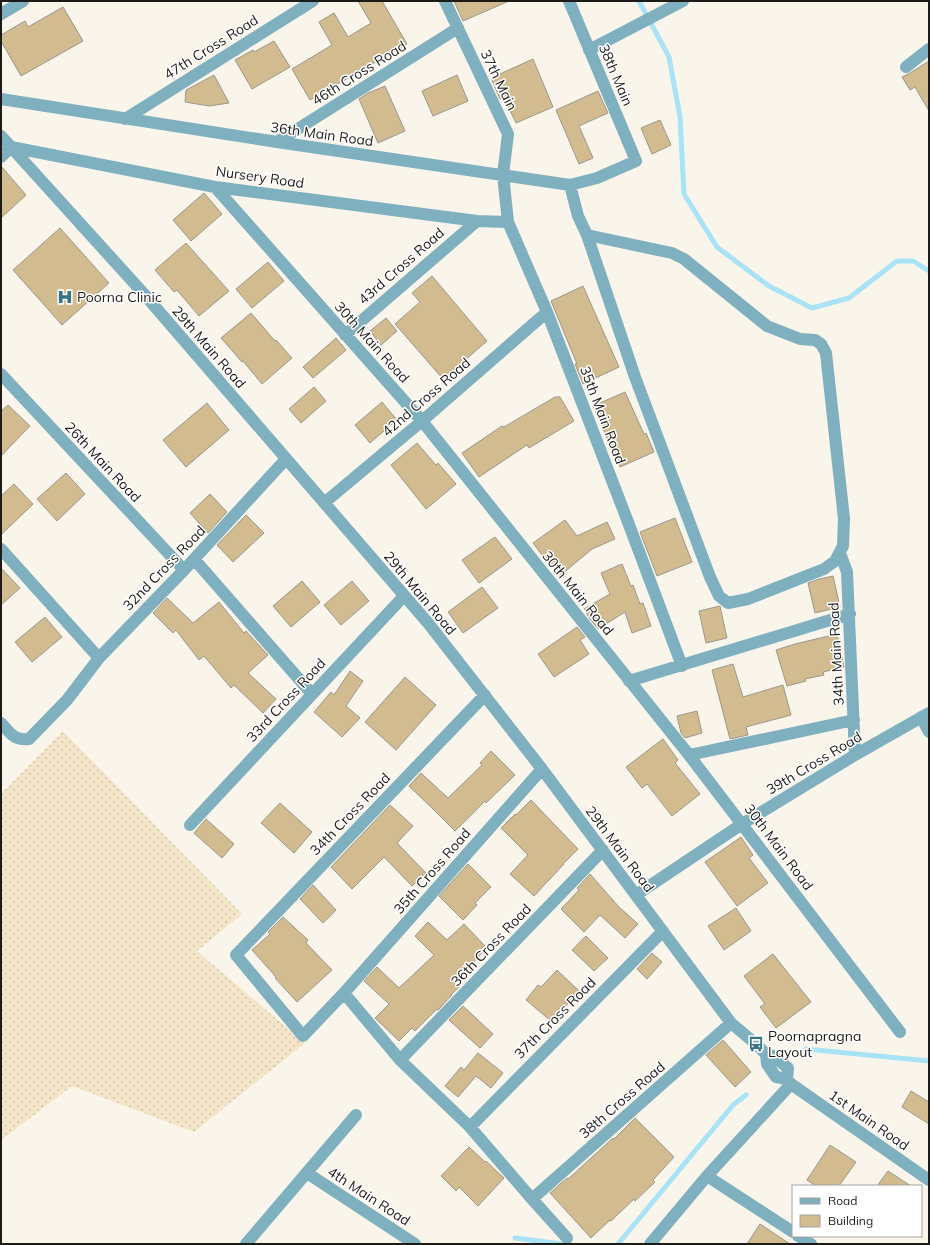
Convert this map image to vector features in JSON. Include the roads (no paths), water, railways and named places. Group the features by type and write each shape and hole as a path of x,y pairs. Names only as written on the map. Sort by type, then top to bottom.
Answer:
{"street":[{"path":"1,14 23,1"},
{"name":"47th Cross Road","path":"125,119 313,1"},
{"name":"37th Main","path":"445,1 508,134 503,175"},
{"name":"38th Main","path":"569,1 636,161"},
{"path":"589,50 684,1"},
{"name":"46th Cross Road","path":"277,142 458,28"},
{"path":"906,67 929,49"},
{"name":"36th Main Road","path":"1,99 277,142 570,185 597,178 636,161"},
{"name":"29th Main Road","path":"1,136 144,294 428,623 542,769 731,1023 766,1054 773,1056 788,1068 789,1081"},
{"path":"1,157 11,147"},
{"name":"Nursery Road","path":"11,147 215,187 476,220 508,222"},
{"name":"35th Main Road","path":"503,175 508,222 547,312 682,666"},
{"path":"570,185 578,216 587,235 635,377 719,596 728,603 748,599 824,569 835,561 843,546 844,519 826,353 821,344 815,340 800,339 767,326 684,259 672,253 587,235"},
{"name":"30th Main Road","path":"215,187 422,421 629,682 689,755 900,1032"},
{"name":"43rd Cross Road","path":"345,334 476,220"},
{"name":"42nd Cross Road","path":"324,503 422,421 547,312"},
{"name":"26th Main Road","path":"1,374 184,570"},
{"name":"32nd Cross Road","path":"1,723 13,736 20,740 29,739 67,700 99,658 184,570 286,459"},
{"path":"1,549 99,658"},
{"name":"34th Main Road","path":"840,553 847,572 854,720 861,752"},
{"path":"194,559 312,694"},
{"name":"33rd Cross Road","path":"190,825 404,596"},
{"path":"629,682 850,614"},
{"name":"34th Cross Road","path":"236,955 485,695"},
{"path":"925,715 929,732"},
{"name":"39th Cross Road","path":"636,895 742,824 925,715"},
{"path":"689,755 854,720"},
{"name":"35th Cross Road","path":"236,955 303,1036 344,993 542,769"},
{"name":"36th Cross Road","path":"400,1060 603,850"},
{"name":"37th Cross Road","path":"470,1126 662,931"},
{"path":"344,993 400,1060 470,1126 567,1238"},
{"name":"38th Cross Road","path":"532,1199 731,1023"},
{"path":"650,1244 789,1081"},
{"name":"1st Main Road","path":"789,1081 929,1180"},
{"path":"246,1244 356,1115"},
{"name":"4th Main Road","path":"307,1173 415,1244"},
{"path":"707,1176 792,1231"},
{"path":"800,1237 810,1244"}],"waterway":[{"path":"639,1 669,57 680,117 684,194 717,247 769,286 812,308 849,298 897,261 913,261 929,271"},
{"path":"806,1049 929,1061"},
{"path":"618,1244 733,1105 746,1095"},
{"path":"515,1238 562,1244"}],"place":[{"name":"Poorna Clinic","path":"65,297"},
{"name":"Poornapragna Layout","path":"756,1044"}]}
